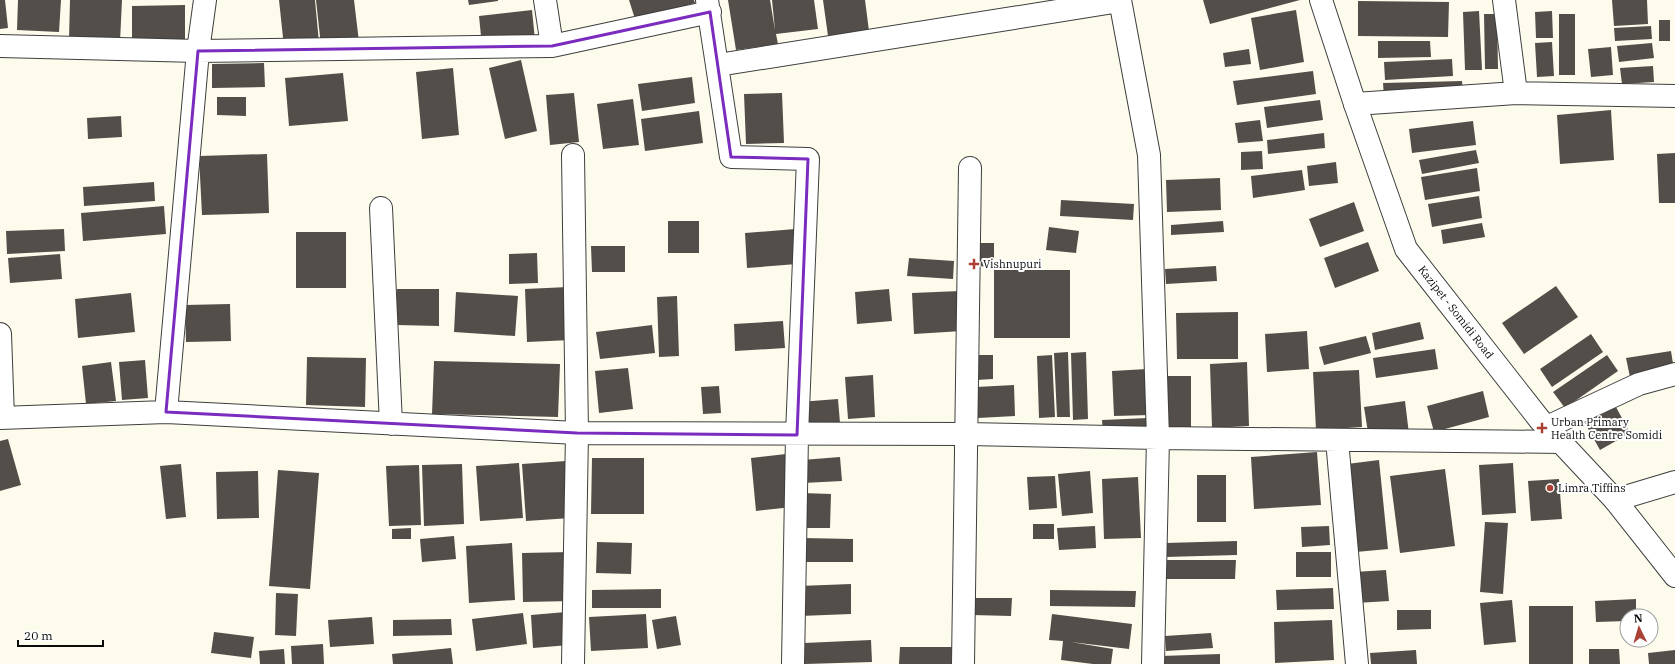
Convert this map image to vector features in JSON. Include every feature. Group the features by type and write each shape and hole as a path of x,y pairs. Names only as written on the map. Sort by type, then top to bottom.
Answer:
{"street":[{"path":"166,412 198,51 205,0"},
{"path":"545,0 552,46"},
{"path":"718,65 1120,0 1149,155 1158,438 1153,664"},
{"name":"Kazipet - Somidi Road","path":"1321,0 1355,104 1406,249 1547,427 1563,442 1615,500 1675,576"},
{"path":"1504,0 1516,93"},
{"path":"0,46 198,51 552,46 708,6 731,157 808,159 797,435 793,664"},
{"path":"1355,104 1516,93 1675,96"},
{"path":"573,155 577,433 573,664"},
{"path":"963,664 970,168"},
{"path":"381,208 391,424"},
{"path":"0,334 2,418 166,412 577,433 797,435 966,434 1158,438 1563,442"},
{"path":"1547,427 1640,384 1675,374"},
{"path":"1337,440 1357,664"},
{"path":"1615,500 1675,482"}],"highlighted area":[{"path":"710,12 731,157 808,159 797,435 577,433 166,412 198,51 552,46"}],"building":[{"path":"0,0 5,0 8,28 0,29"},
{"path":"18,0 61,0 59,32 17,30"},
{"path":"70,0 122,0 120,42 69,39"},
{"path":"279,0 315,0 319,43 284,47"},
{"path":"316,0 354,0 359,42 321,46"},
{"path":"468,0 498,0 498,1 469,5"},
{"path":"629,0 694,0 695,3 635,19"},
{"path":"728,0 770,0 775,30 772,0 814,0 818,29 776,34 778,44 736,50"},
{"path":"823,0 865,0 869,31 828,36"},
{"path":"1203,0 1300,0 1210,24"},
{"path":"1612,0 1647,0 1648,24 1614,26"},
{"path":"1358,1 1449,2 1448,37 1358,36"},
{"path":"185,5 185,40 132,40 132,6"},
{"path":"532,10 535,40 482,46 479,16"},
{"path":"1296,10 1304,62 1260,70 1251,18"},
{"path":"1479,11 1482,70 1465,70 1463,12"},
{"path":"1552,11 1553,38 1536,38 1535,12"},
{"path":"1484,14 1497,14 1498,69 1485,69"},
{"path":"1559,14 1575,14 1575,75 1559,75"},
{"path":"1659,20 1670,20 1670,41 1659,41"},
{"path":"1651,26 1652,39 1615,41 1614,28"},
{"path":"1378,41 1430,41 1431,57 1378,58"},
{"path":"1552,42 1554,76 1537,77 1535,43"},
{"path":"1652,43 1654,58 1619,62 1617,46"},
{"path":"1611,47 1613,75 1591,77 1588,49"},
{"path":"1249,49 1251,64 1225,67 1223,53"},
{"path":"1452,59 1453,76 1385,80 1384,62"},
{"path":"521,60 537,131 505,139 489,68"},
{"path":"264,63 265,87 212,88 212,64"},
{"path":"1653,66 1654,82 1622,84 1620,68"},
{"path":"453,68 459,135 422,139 416,72"},
{"path":"1313,71 1316,94 1237,105 1233,81"},
{"path":"343,73 348,121 289,126 285,78"},
{"path":"692,77 695,103 642,111 638,84"},
{"path":"1462,81 1463,93 1384,97 1383,83"},
{"path":"574,93 579,142 550,145 546,95"},
{"path":"782,93 784,143 746,144 744,94"},
{"path":"217,97 246,97 246,116 217,115"},
{"path":"633,99 639,145 603,149 597,104"},
{"path":"1320,100 1323,120 1267,128 1264,107"},
{"path":"1611,110 1614,160 1560,164 1557,115"},
{"path":"699,111 703,143 645,151 641,119"},
{"path":"121,116 122,137 88,139 87,118"},
{"path":"1260,120 1263,141 1238,143 1235,123"},
{"path":"1473,121 1476,145 1412,153 1409,129"},
{"path":"1324,133 1325,148 1268,154 1267,140"},
{"path":"1476,150 1479,163 1422,174 1419,160"},
{"path":"1262,151 1263,169 1241,170 1241,152"},
{"path":"1675,153 1675,203 1659,203 1657,154"},
{"path":"267,154 269,213 202,215 199,156"},
{"path":"1336,162 1338,183 1309,186 1307,166"},
{"path":"1477,168 1480,191 1425,200 1421,177"},
{"path":"1302,170 1305,190 1253,198 1251,176"},
{"path":"1220,178 1221,210 1167,212 1166,180"},
{"path":"154,182 155,201 84,206 83,187"},
{"path":"1479,196 1482,218 1432,227 1428,204"},
{"path":"1061,200 1134,204 1133,220 1060,216"},
{"path":"1354,202 1364,231 1320,247 1309,219"},
{"path":"164,206 166,234 83,241 81,213"},
{"path":"668,221 699,221 699,253 668,253"},
{"path":"1223,221 1224,232 1171,235 1171,225"},
{"path":"1482,223 1485,237 1443,244 1441,230"},
{"path":"1049,227 1079,231 1076,253 1046,250"},
{"path":"64,229 65,251 7,254 6,231"},
{"path":"795,229 797,264 747,268 745,233"},
{"path":"296,232 346,232 346,288 296,288"},
{"path":"1368,242 1379,271 1335,288 1324,258"},
{"path":"977,243 994,243 994,267 976,266"},
{"path":"591,246 625,246 625,272 592,272"},
{"path":"537,253 538,283 509,284 509,254"},
{"path":"60,254 62,279 10,283 8,258"},
{"path":"909,258 954,261 953,279 907,276"},
{"path":"1216,266 1217,281 1166,284 1165,269"},
{"path":"994,270 1070,270 1070,338 994,338"},
{"path":"1556,286 1578,317 1524,354 1502,323"},
{"path":"568,287 571,340 527,342 525,289"},
{"path":"397,289 439,289 439,326 397,325"},
{"path":"889,289 892,321 857,324 855,292"},
{"path":"960,291 962,331 914,334 912,293"},
{"path":"456,292 518,296 515,336 454,332"},
{"path":"131,293 135,332 78,338 75,299"},
{"path":"677,296 679,356 659,357 657,297"},
{"path":"230,304 231,341 186,342 185,305"},
{"path":"1238,312 1238,359 1177,359 1176,313"},
{"path":"783,321 785,348 735,351 734,324"},
{"path":"1420,322 1424,339 1375,350 1372,333"},
{"path":"652,325 655,353 600,359 596,332"},
{"path":"1307,331 1309,369 1267,372 1265,334"},
{"path":"1591,334 1603,352 1552,387 1540,369"},
{"path":"1366,336 1371,353 1324,365 1319,347"},
{"path":"1435,349 1438,369 1376,378 1373,358"},
{"path":"1671,351 1674,370 1630,377 1626,358"},
{"path":"1068,352 1070,417 1057,417 1054,353"},
{"path":"1086,352 1088,419 1073,420 1071,353"},
{"path":"975,355 993,355 993,379 976,380"},
{"path":"1052,355 1055,417 1039,418 1037,356"},
{"path":"1607,355 1618,371 1565,408 1553,392"},
{"path":"307,357 366,358 365,407 306,405"},
{"path":"145,360 148,398 122,400 119,362"},
{"path":"434,361 560,364 558,417 432,414"},
{"path":"111,362 116,401 86,404 82,366"},
{"path":"1247,362 1249,426 1212,428 1210,364"},
{"path":"628,368 633,409 599,413 595,371"},
{"path":"1147,369 1150,415 1114,416 1112,371"},
{"path":"1359,370 1362,427 1316,430 1313,372"},
{"path":"873,375 875,417 848,419 845,377"},
{"path":"1166,376 1191,376 1191,428 1166,428"},
{"path":"1014,385 1015,416 978,418 976,387"},
{"path":"719,386 721,413 703,414 701,387"},
{"path":"1483,391 1489,417 1434,432 1427,406"},
{"path":"838,399 840,423 802,427 799,402"},
{"path":"1405,401 1409,434 1369,439 1364,407"},
{"path":"1616,407 1630,433 1600,450 1585,423"},
{"path":"1148,418 1149,430 1103,433 1102,420"},
{"path":"8,439 21,485 0,491 0,441"},
{"path":"1317,452 1321,505 1254,509 1251,457"},
{"path":"786,454 792,507 756,511 751,458"},
{"path":"840,457 842,481 803,483 802,460"},
{"path":"592,458 644,458 644,514 591,514"},
{"path":"1379,460 1388,549 1356,552 1347,464"},
{"path":"566,461 571,518 526,521 522,464"},
{"path":"519,463 523,518 480,521 476,466"},
{"path":"1513,463 1516,513 1482,515 1479,465"},
{"path":"181,464 186,517 166,519 160,466"},
{"path":"462,464 464,524 424,526 422,465"},
{"path":"419,465 421,525 389,526 386,466"},
{"path":"1445,469 1455,546 1400,553 1390,476"},
{"path":"278,470 319,473 310,589 269,586"},
{"path":"258,471 259,518 217,519 216,472"},
{"path":"1090,471 1093,513 1062,516 1058,474"},
{"path":"1197,475 1226,475 1226,522 1197,522"},
{"path":"1055,476 1057,508 1029,510 1027,477"},
{"path":"1138,477 1141,538 1104,539 1102,479"},
{"path":"1559,479 1562,519 1531,521 1528,481"},
{"path":"802,493 831,494 830,528 801,528"},
{"path":"1485,522 1508,523 1503,594 1480,592"},
{"path":"1033,524 1054,524 1054,539 1033,539"},
{"path":"1095,526 1096,548 1059,550 1057,528"},
{"path":"1329,526 1330,545 1302,547 1301,527"},
{"path":"411,528 411,539 392,539 392,529"},
{"path":"454,536 456,559 422,562 420,539"},
{"path":"804,538 853,539 853,562 803,562"},
{"path":"1237,541 1237,555 1165,557 1165,543"},
{"path":"597,542 632,543 631,574 596,573"},
{"path":"512,543 515,600 469,603 466,546"},
{"path":"571,552 573,601 523,602 522,553"},
{"path":"1296,552 1331,552 1331,577 1296,577"},
{"path":"1164,560 1236,560 1235,579 1164,579"},
{"path":"1386,570 1389,601 1356,603 1354,572"},
{"path":"851,584 851,614 800,616 799,586"},
{"path":"1333,588 1334,609 1277,610 1276,590"},
{"path":"661,589 661,608 592,608 592,590"},
{"path":"1050,590 1136,591 1135,607 1050,606"},
{"path":"276,593 298,594 296,636 275,635"},
{"path":"972,598 1012,598 1011,616 972,615"},
{"path":"1636,599 1636,608 1619,608 1619,621 1596,622 1595,601"},
{"path":"1512,600 1516,642 1484,645 1480,603"},
{"path":"1529,606 1573,606 1573,664 1529,664"},
{"path":"1397,610 1431,610 1431,629 1397,630"},
{"path":"566,612 569,645 533,648 531,615"},
{"path":"523,613 527,644 476,651 472,619"},
{"path":"646,614 648,648 591,651 589,617"},
{"path":"1052,614 1132,624 1129,649 1071,642 1113,649 1111,664 1093,664 1061,660 1063,641 1049,640"},
{"path":"676,616 681,645 657,649 652,620"},
{"path":"372,617 374,644 330,647 328,620"},
{"path":"451,619 452,635 393,636 393,620"},
{"path":"1332,620 1334,660 1275,663 1274,622"},
{"path":"214,632 254,637 251,658 211,653"},
{"path":"1211,633 1213,648 1166,651 1165,636"},
{"path":"871,640 872,662 805,664 804,643"},
{"path":"323,644 324,664 292,664 291,646"},
{"path":"900,647 952,647 951,664 899,664"},
{"path":"451,648 453,664 393,664 392,654"},
{"path":"284,649 285,664 260,664 259,651"},
{"path":"1589,649 1619,649 1620,664 1589,664"},
{"path":"1416,650 1417,664 1371,664 1370,653"},
{"path":"1675,650 1675,664 1649,664 1648,653"},
{"path":"1220,654 1220,664 1161,664 1161,656"}],"place":[{"name":"Vishnupuri","path":"974,264"},
{"name":"Urban Primary Health Centre Somidi","path":"1542,428"},
{"name":"Limra Tiffins","path":"1550,488"}]}
